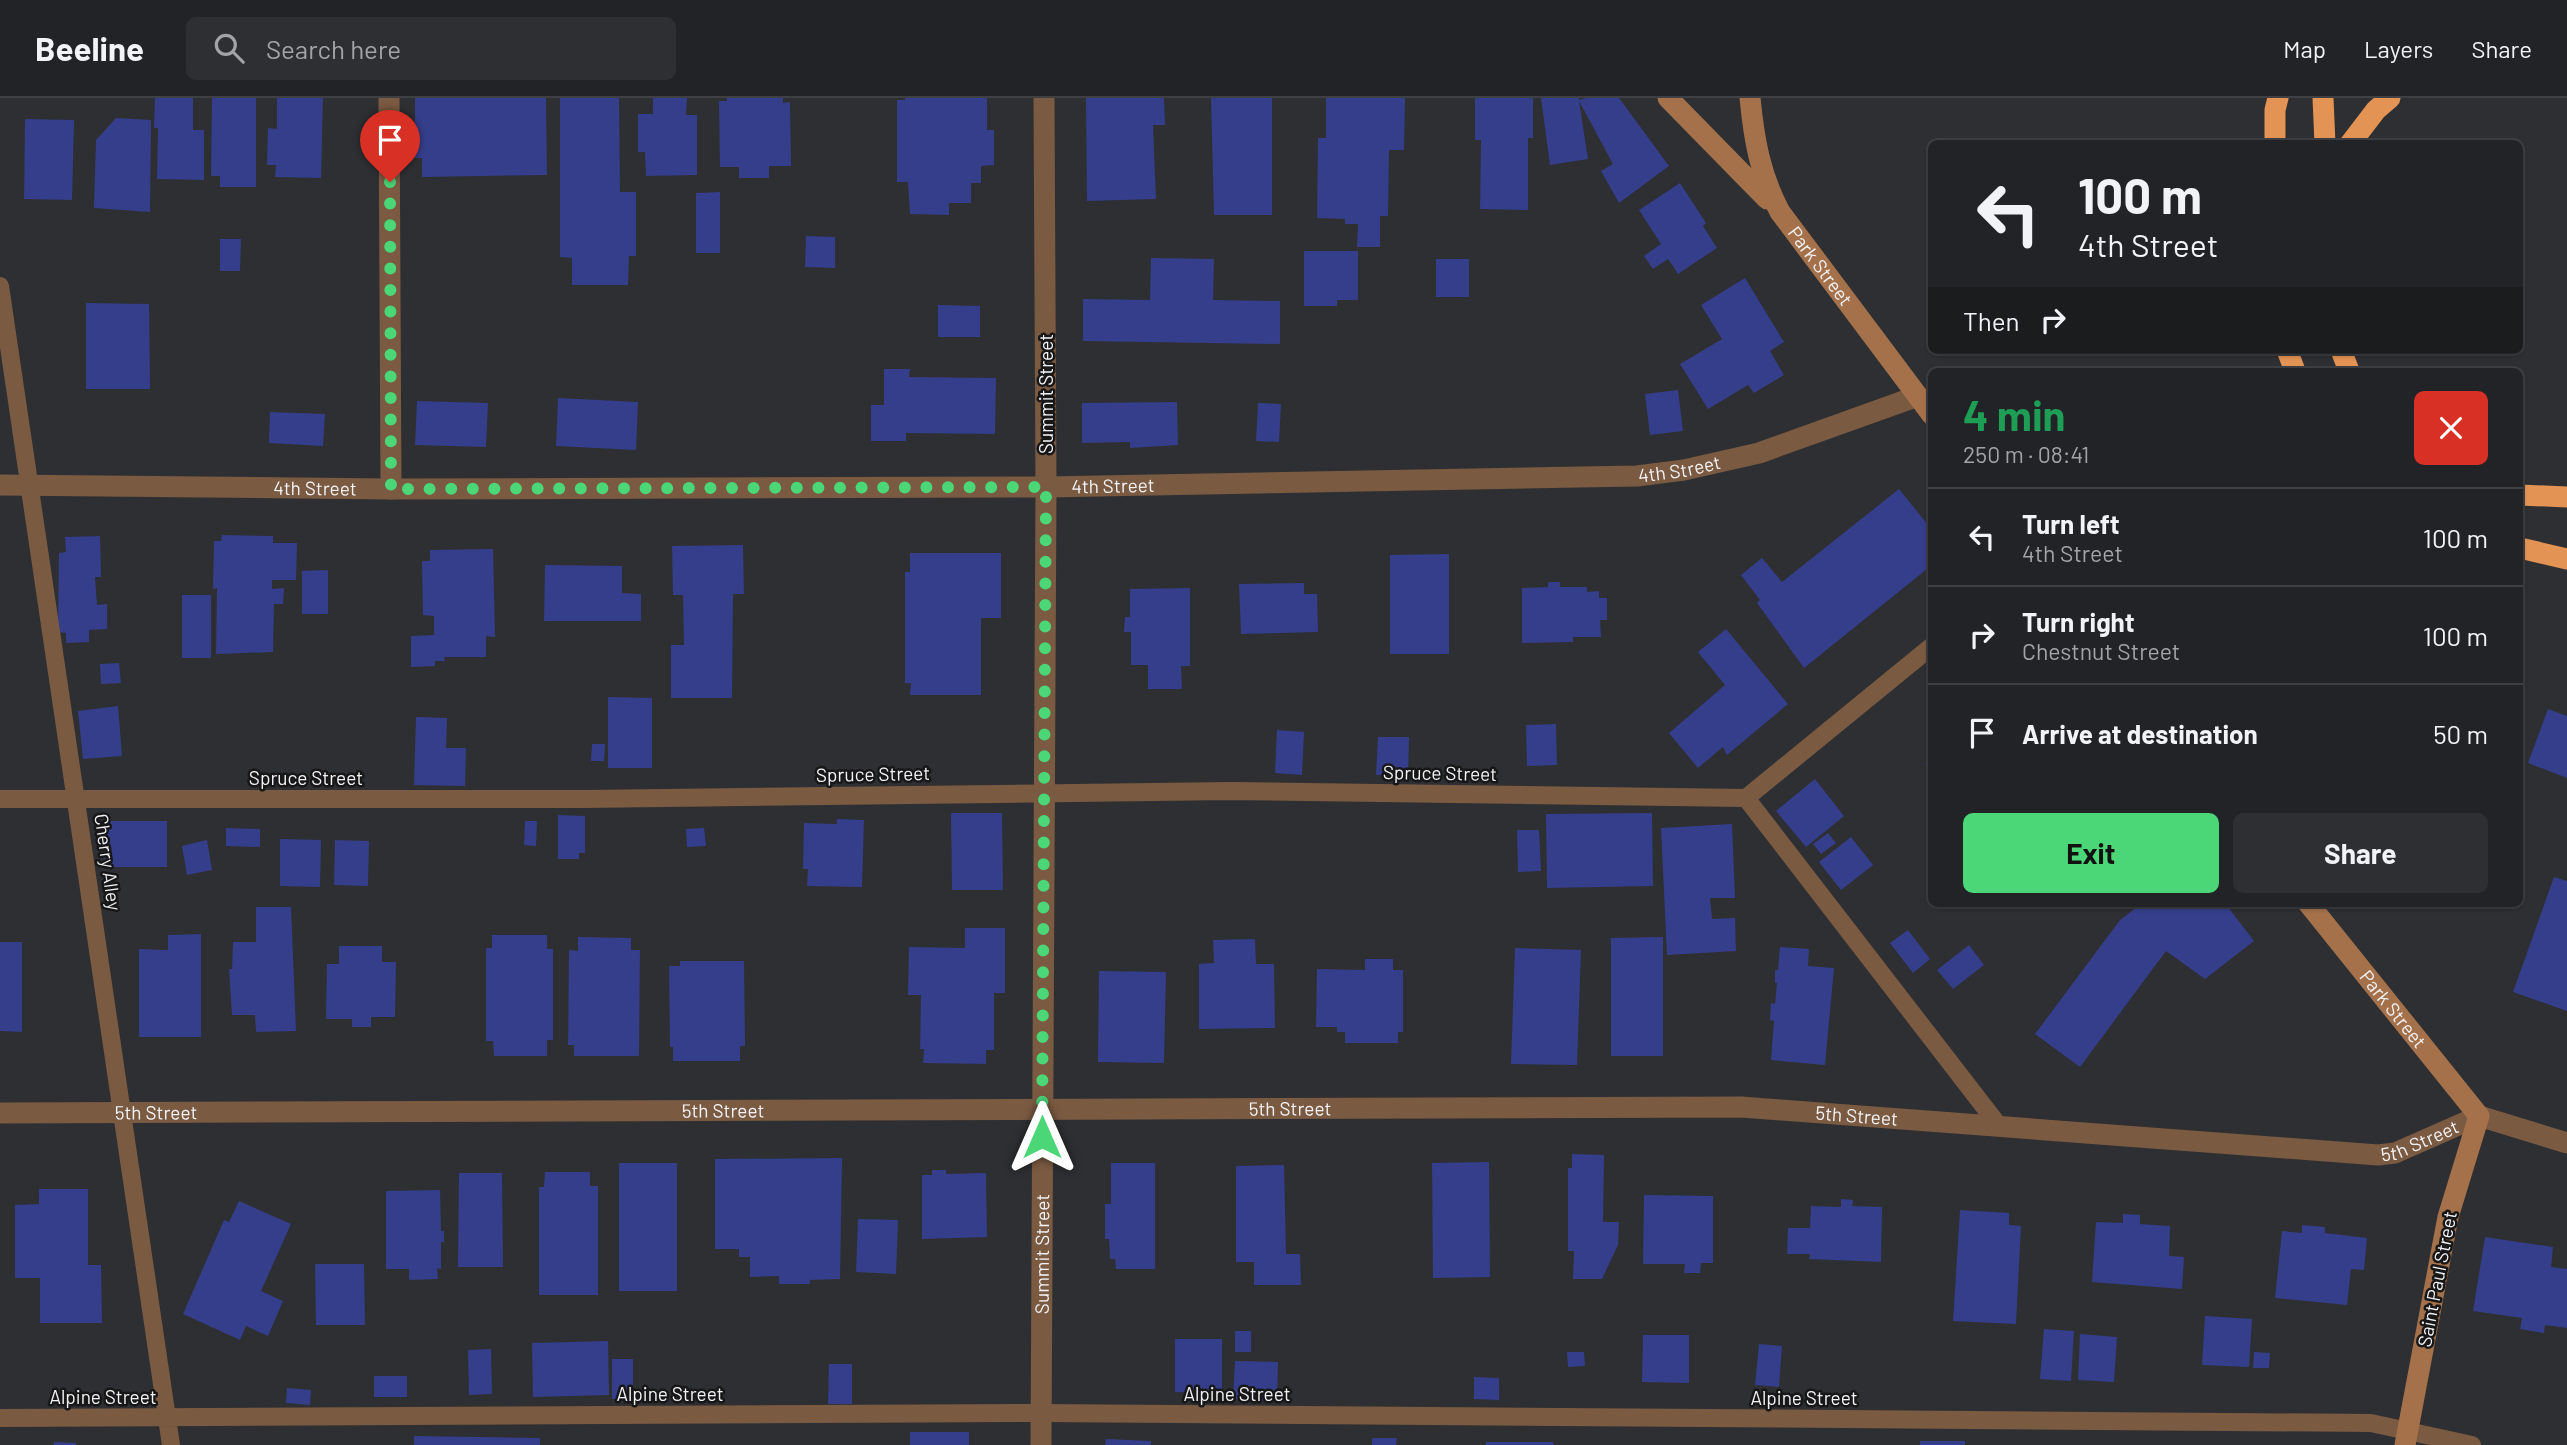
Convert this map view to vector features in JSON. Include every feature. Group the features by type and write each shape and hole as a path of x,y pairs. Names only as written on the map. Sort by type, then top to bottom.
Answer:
{"highway":[{"path":"2275,140 2275,110 2278,98"},
{"path":"2323,98 2325,140"},
{"path":"2353,140 2376,110 2390,98"},
{"path":"2523,495 2567,497"},
{"path":"2523,549 2567,559"}],"street":[{"path":"389,98 391,489"},
{"name":"Summit Street","path":"1041,1445 1046,487 1044,98"},
{"path":"1668,98 1780,212"},
{"name":"Park Street","path":"1750,98 1758,158 1770,194 1780,212 1928,410"},
{"name":"4th Street","path":"0,485 391,489 1046,487 1637,476 1684,470 1759,453 1918,396"},
{"name":"Park Street","path":"2311,907 2479,1116"},
{"name":"5th Street","path":"0,1113 1741,1107 2378,1154 2395,1153 2479,1116 2567,1143"},
{"name":"Saint Paul Street","path":"2407,1439 2448,1217 2479,1116"}],"lane":[{"name":"Cherry Alley","path":"0,286 171,1445"},
{"path":"1928,649 1746,798 1999,1126"},
{"name":"Spruce Street","path":"0,799 585,799 1231,791 1746,798"},
{"name":"Alpine Street","path":"0,1418 1041,1413 2371,1423 2407,1439 2472,1445"}],"building":[{"path":"155,98 193,98 193,130 204,130 204,180 157,179 158,128 154,128"},
{"path":"212,98 256,98 256,187 220,187 220,176 211,176"},
{"path":"277,98 323,98 321,178 275,177 276,165 267,165 268,128 277,129"},
{"path":"415,98 546,98 547,175 422,177 422,158 415,158"},
{"path":"560,98 619,98 620,192 636,192 636,256 629,256 628,285 572,285 572,258 560,257"},
{"path":"653,98 687,98 686,115 697,115 697,175 646,176 645,152 638,152 638,114 653,114"},
{"path":"727,98 783,98 783,103 790,102 791,166 769,166 769,178 739,178 739,167 720,167 719,101 727,101"},
{"path":"987,98 987,130 994,130 994,165 981,166 981,183 971,183 971,203 949,203 949,215 910,214 908,182 897,182 897,100"},
{"path":"1086,98 1164,98 1165,125 1153,125 1156,199 1087,201"},
{"path":"1211,98 1272,98 1272,215 1214,215"},
{"path":"1326,98 1405,98 1404,150 1389,150 1388,216 1380,216 1380,247 1357,247 1358,224 1345,224 1345,219 1317,218 1318,138 1326,138"},
{"path":"1475,98 1533,98 1533,138 1528,138 1528,210 1480,209 1481,140 1475,140"},
{"path":"1541,98 1619,98 1669,166 1619,203 1601,171 1613,164 1579,101 1588,159 1550,165"},
{"path":"116,118 151,120 150,212 94,208 96,140"},
{"path":"25,119 74,120 72,200 24,199"},
{"path":"1680,183 1706,223 1703,226 1717,248 1678,274 1668,259 1653,269 1644,256 1661,244 1639,210"},
{"path":"720,192 720,253 696,253 696,193"},
{"path":"806,236 835,237 835,268 805,267"},
{"path":"220,239 241,239 240,271 220,271"},
{"path":"1304,251 1358,251 1358,300 1337,300 1337,306 1304,306"},
{"path":"1151,258 1214,259 1213,300 1280,301 1280,344 1083,341 1083,299 1150,300"},
{"path":"1436,259 1469,259 1469,297 1436,297"},
{"path":"1745,278 1784,342 1770,351 1784,375 1754,393 1748,385 1708,409 1680,364 1722,339 1701,305"},
{"path":"86,303 149,304 150,389 86,389"},
{"path":"938,305 980,306 980,337 938,337"},
{"path":"884,369 910,369 909,377 996,378 995,434 906,433 906,441 871,441 871,405 884,405"},
{"path":"1678,390 1683,431 1650,435 1645,394"},
{"path":"558,398 638,402 636,450 556,446"},
{"path":"417,401 488,403 486,447 415,445"},
{"path":"1177,402 1178,445 1130,448 1130,442 1082,443 1082,403"},
{"path":"1258,403 1281,404 1279,442 1256,441"},
{"path":"270,412 325,414 323,446 269,443"},
{"path":"1899,489 1928,525 1928,568 1804,668 1757,603 1760,600 1741,575 1762,558 1782,582"},
{"path":"222,535 273,536 273,543 297,543 296,580 272,580 272,589 284,588 283,604 274,604 273,652 216,654 217,588 213,589 214,541 221,541"},
{"path":"100,536 101,577 95,577 97,605 107,604 107,629 89,630 89,642 66,643 66,633 58,632 59,553 66,552 65,537"},
{"path":"743,545 744,594 733,594 732,698 671,698 671,645 684,645 683,595 673,595 672,546"},
{"path":"493,549 495,637 486,636 486,657 444,657 445,661 435,661 435,666 411,667 411,636 434,635 434,616 423,615 422,561 430,561 430,550"},
{"path":"910,553 1001,553 1001,618 981,618 981,695 910,695 911,683 905,683 905,572 910,572"},
{"path":"1449,554 1449,654 1390,654 1390,555"},
{"path":"545,565 622,566 622,593 641,594 641,621 544,621"},
{"path":"328,570 328,614 302,614 302,571"},
{"path":"1548,582 1560,582 1560,587 1587,587 1587,592 1599,591 1599,598 1607,598 1607,620 1600,620 1601,637 1573,637 1573,642 1522,643 1522,588 1548,587"},
{"path":"1304,583 1304,594 1317,594 1318,632 1241,634 1239,584"},
{"path":"1190,588 1190,666 1181,666 1182,689 1148,689 1148,665 1131,665 1131,632 1124,632 1125,617 1130,617 1130,589"},
{"path":"182,595 211,595 211,658 182,658"},
{"path":"1726,629 1788,704 1727,755 1723,747 1698,768 1669,733 1725,685 1698,652"},
{"path":"119,663 121,683 101,684 100,664"},
{"path":"608,697 652,698 652,768 608,768"},
{"path":"118,706 122,756 83,759 78,711"},
{"path":"2548,709 2567,716 2567,778 2528,763"},
{"path":"416,717 447,718 446,748 466,748 465,786 414,785"},
{"path":"1556,724 1557,765 1527,766 1526,725"},
{"path":"1277,730 1304,732 1302,775 1275,773"},
{"path":"1378,737 1409,737 1408,775 1376,775"},
{"path":"592,744 605,744 604,761 591,761"},
{"path":"1815,779 1844,816 1806,847 1776,811"},
{"path":"951,813 1002,813 1003,890 952,890"},
{"path":"1652,813 1653,886 1547,888 1546,814"},
{"path":"558,815 585,816 585,853 579,853 579,859 558,859"},
{"path":"837,819 864,820 862,887 807,886 808,869 803,869 804,823 837,824"},
{"path":"103,821 167,821 167,867 104,867"},
{"path":"525,821 537,821 536,846 524,845"},
{"path":"1732,824 1735,898 1710,898 1712,919 1735,918 1736,951 1667,955 1661,828"},
{"path":"226,828 260,829 260,847 226,846"},
{"path":"704,828 706,846 687,847 686,829"},
{"path":"1517,830 1539,830 1541,871 1518,872"},
{"path":"1828,833 1836,843 1821,854 1813,844"},
{"path":"1851,837 1873,865 1841,890 1819,862"},
{"path":"280,839 321,840 320,887 280,886"},
{"path":"207,840 212,870 187,875 182,846"},
{"path":"335,840 369,841 368,886 334,885"},
{"path":"2554,877 2567,881 2567,1011 2513,992"},
{"path":"256,907 291,907 296,1031 256,1032 255,1015 232,1015 229,969 232,969 233,942 256,942"},
{"path":"2137,907 2228,907 2254,941 2205,979 2166,951 2080,1067 2035,1034 2120,920"},
{"path":"965,928 1005,928 1005,993 994,993 994,1050 986,1050 986,1064 923,1063 924,1049 920,1049 921,995 908,995 909,947 965,948"},
{"path":"1908,930 1930,959 1913,973 1890,943"},
{"path":"201,934 201,1037 139,1037 139,949 168,950 168,935"},
{"path":"492,935 547,935 547,949 553,949 553,1040 547,1040 547,1056 494,1056 493,1041 486,1041 486,948 492,948"},
{"path":"578,937 631,938 631,950 640,950 639,1056 574,1056 574,1045 568,1045 569,950 578,951"},
{"path":"1663,937 1663,1056 1611,1056 1611,938"},
{"path":"1255,939 1256,964 1274,964 1275,1028 1199,1029 1199,964 1214,963 1213,940"},
{"path":"0,942 22,942 22,1032 0,1031"},
{"path":"1969,945 1984,965 1953,989 1937,970"},
{"path":"339,946 382,946 382,962 396,962 395,1017 371,1017 371,1027 352,1027 352,1019 326,1019 327,964 339,964"},
{"path":"1780,947 1809,949 1808,966 1834,968 1825,1065 1771,1060 1774,1021 1770,1020 1771,1003 1775,1004 1775,970 1778,970"},
{"path":"1515,948 1581,950 1577,1065 1511,1064"},
{"path":"1365,959 1393,959 1393,970 1403,970 1403,1032 1398,1032 1398,1043 1345,1043 1345,1032 1337,1032 1337,1027 1316,1027 1317,969 1365,970"},
{"path":"680,961 744,961 745,1046 740,1046 740,1061 673,1061 673,1047 670,1047 669,966 680,966"},
{"path":"1099,971 1166,972 1164,1063 1098,1062"},
{"path":"1572,1154 1604,1155 1603,1222 1619,1222 1618,1245 1602,1279 1573,1279 1574,1251 1568,1251 1568,1168 1572,1168"},
{"path":"842,1158 840,1279 810,1280 810,1284 779,1284 779,1276 750,1277 750,1257 739,1257 739,1249 715,1249 715,1159"},
{"path":"1489,1162 1490,1277 1433,1278 1432,1163"},
{"path":"619,1163 677,1163 677,1291 619,1291"},
{"path":"1111,1163 1155,1163 1155,1269 1116,1269 1115,1259 1110,1259 1109,1239 1105,1239 1105,1204 1111,1204"},
{"path":"1284,1165 1286,1254 1300,1254 1301,1285 1254,1285 1254,1262 1236,1262 1236,1166"},
{"path":"932,1170 946,1170 946,1174 986,1173 987,1237 922,1239 922,1175 932,1175"},
{"path":"545,1172 590,1172 590,1186 598,1186 598,1295 539,1295 539,1187 544,1187"},
{"path":"459,1173 502,1173 503,1267 458,1267"},
{"path":"39,1189 88,1189 88,1265 101,1265 102,1323 40,1323 40,1278 15,1278 15,1205 39,1204"},
{"path":"440,1190 441,1231 444,1231 444,1242 441,1242 441,1269 437,1268 438,1279 409,1280 409,1269 386,1269 386,1191"},
{"path":"1644,1195 1713,1196 1713,1263 1701,1263 1700,1273 1684,1273 1685,1264 1643,1264"},
{"path":"1841,1199 1853,1200 1852,1206 1882,1207 1881,1262 1809,1259 1810,1254 1787,1254 1788,1228 1810,1228 1811,1206 1841,1207"},
{"path":"239,1201 291,1224 261,1291 283,1301 268,1336 246,1326 240,1340 183,1314 224,1220 229,1222"},
{"path":"1960,1210 2009,1213 2009,1225 2021,1226 2016,1324 1953,1321"},
{"path":"2123,1214 2140,1215 2140,1224 2170,1226 2169,1256 2184,1257 2182,1289 2092,1282 2096,1222 2123,1223"},
{"path":"858,1219 898,1220 896,1274 856,1272"},
{"path":"2302,1225 2325,1227 2325,1233 2367,1238 2364,1270 2351,1269 2347,1305 2275,1298 2282,1231 2302,1233"},
{"path":"2485,1237 2553,1247 2551,1267 2567,1269 2567,1328 2545,1325 2544,1333 2520,1329 2522,1318 2473,1311"},
{"path":"315,1264 364,1264 365,1325 316,1325"},
{"path":"2205,1316 2252,1319 2249,1367 2202,1365"},
{"path":"2044,1329 2074,1331 2071,1381 2040,1379"},
{"path":"1235,1331 1251,1331 1251,1352 1235,1352"},
{"path":"2080,1334 2117,1337 2114,1382 2078,1380"},
{"path":"1643,1335 1689,1335 1689,1383 1642,1382"},
{"path":"1175,1339 1222,1339 1222,1393 1175,1392"},
{"path":"608,1341 609,1395 533,1397 532,1343"},
{"path":"1759,1344 1782,1346 1779,1387 1755,1385"},
{"path":"491,1349 492,1394 469,1395 468,1350"},
{"path":"1567,1352 1584,1352 1585,1366 1568,1367"},
{"path":"2254,1352 2270,1353 2269,1368 2253,1368"},
{"path":"612,1359 633,1359 633,1399 612,1399"},
{"path":"1235,1361 1278,1362 1277,1401 1233,1399"},
{"path":"829,1364 852,1364 852,1404 828,1404"},
{"path":"374,1376 407,1376 407,1397 374,1397"},
{"path":"1474,1377 1499,1378 1499,1400 1474,1399"},
{"path":"287,1388 311,1390 310,1405 286,1403"},
{"path":"910,1432 969,1432 969,1445 910,1445"},
{"path":"414,1436 540,1438 540,1445 414,1445"},
{"path":"1372,1438 1397,1438 1396,1445 1372,1445"},
{"path":"1106,1439 1151,1441 1151,1445 1105,1445"},
{"path":"1920,1441 1965,1441 1965,1445 1920,1445"},
{"path":"54,1442 76,1443 76,1445 54,1445"},
{"path":"1486,1442 1553,1442 1554,1445 1486,1445"}],"route":[{"path":"390,182 391,489 1046,487 1042,1137"}]}
